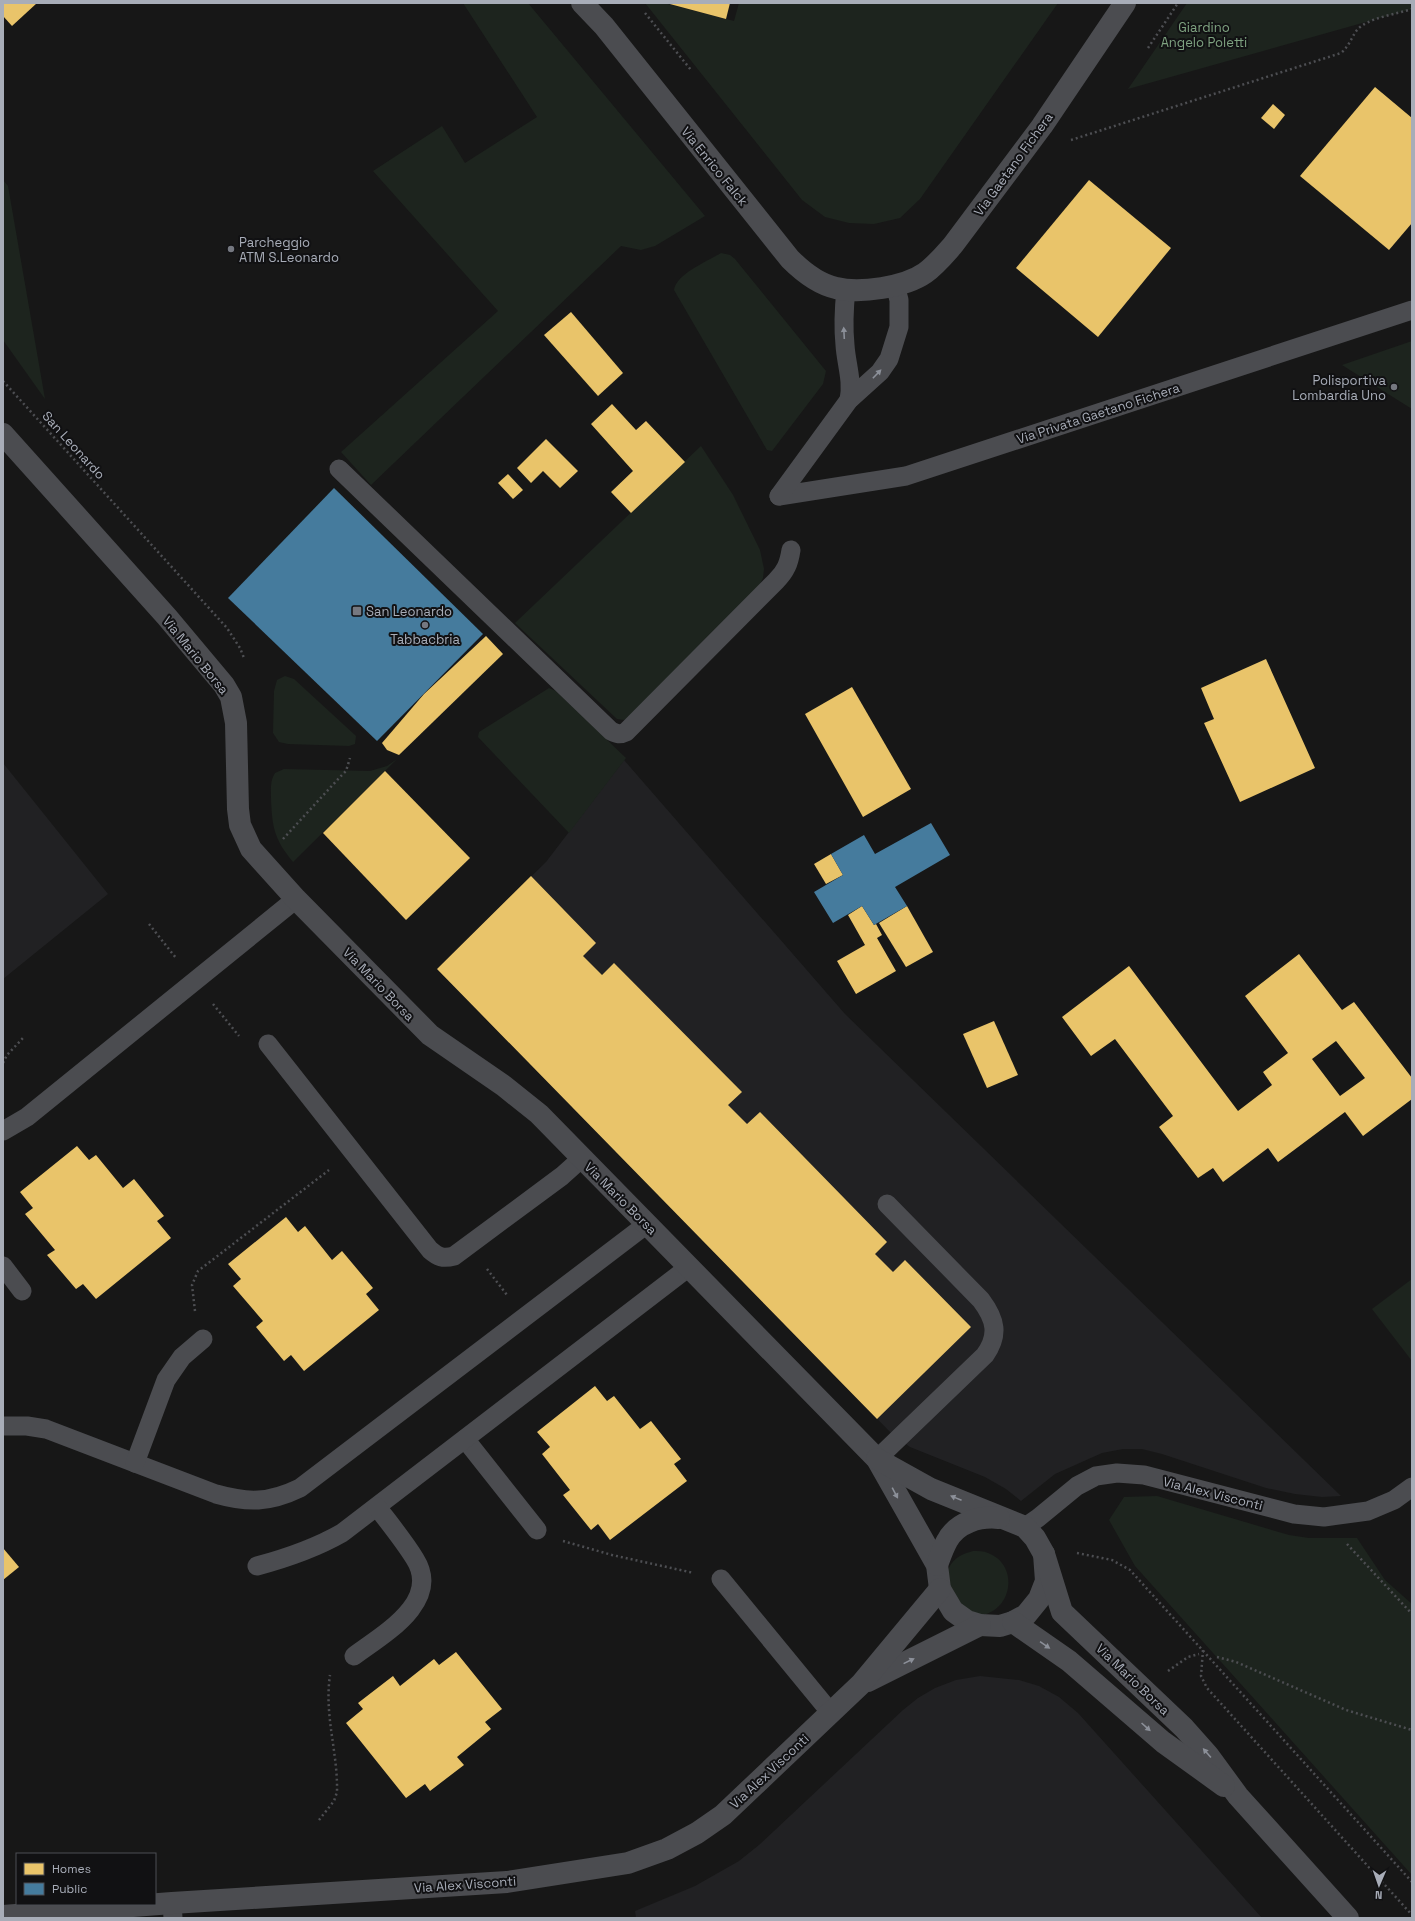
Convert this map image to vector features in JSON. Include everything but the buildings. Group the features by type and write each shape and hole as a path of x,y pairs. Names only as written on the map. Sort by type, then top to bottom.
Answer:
{"street":[{"name":"Via Enrico Falck","path":"582,3 604,26 790,259 801,270 824,284 837,288 872,288"},
{"name":"Via Gaetano Fichera","path":"872,288 895,285 924,273 937,263 1042,126 1125,3"},
{"name":"Via Mario Borsa","path":"3,434 166,618 224,686 231,697 236,723 238,809 240,825 251,849 296,899 430,1035 521,1098 539,1114 877,1459 937,1565 940,1589 953,1611 967,1621 980,1626 1000,1626 1013,1622 1026,1615 1039,1599 1046,1581 1044,1554"},
{"name":"Via Mario Borsa","path":"877,1459 931,1489 1025,1527 1035,1538 1044,1554 1062,1612 1184,1728 1208,1755 1238,1796 1348,1918"},
{"name":"Via Mario Borsa","path":"937,1565 947,1540 961,1526 972,1520 986,1517 1005,1518"},
{"name":"Via Alex Visconti","path":"3,1916 173,1910 507,1882 628,1863 667,1849 697,1833 723,1814 862,1684 940,1589"},
{"name":"Via Mario Borsa","path":"1013,1622 1069,1661 1163,1742 1238,1796"},
{"name":"Via Alex Visconti","path":"862,1684 980,1626"}],"lane":[{"path":"848,400 880,372 889,359 899,327 899,300 895,285"},
{"path":"846,289 843,313 845,346 850,372 848,400"},
{"name":"Via Privata Gaetano Fichera","path":"848,400 779,496 906,476 1412,310"},
{"path":"339,469 616,733 621,734 626,732 776,582 785,572 789,563 791,550"},
{"path":"3,1131 27,1117 296,899"},
{"path":"268,1044 430,1250 438,1256 447,1258 454,1256 562,1176 582,1158"},
{"path":"877,1459 985,1355 991,1346 994,1335 994,1322 989,1311 981,1300 887,1204"},
{"path":"3,1426 27,1426 46,1429 216,1494 233,1499 250,1502 267,1500 286,1495 300,1488 647,1224"},
{"path":"3,1266 22,1291"},
{"path":"257,1566 291,1557 318,1547 342,1533 690,1267"},
{"path":"135,1463 166,1380 182,1357 203,1339"},
{"path":"465,1439 537,1530"},
{"name":"Via Alex Visconti","path":"1025,1527 1077,1486 1096,1476 1117,1473 1144,1476 1294,1514 1324,1517 1368,1511 1394,1500 1412,1487"},
{"path":"354,1656 396,1626 408,1614 417,1601 421,1586 420,1572 416,1560 377,1507"},
{"path":"722,1579 831,1713"}],"path":[{"path":"1148,48 1178,3"},
{"path":"1065,142 1342,53 1350,45 1357,31 1364,24 1412,9"},
{"path":"645,13 691,70"},
{"name":"San Leonardo","path":"3,381 195,594"},
{"path":"281,841 343,774 350,758"},
{"path":"3,1063 7,1055 23,1038"},
{"path":"203,1339 193,1303 192,1291 194,1278 198,1271 353,1152"},
{"path":"469,1245 524,1317"},
{"path":"537,1530 582,1547 722,1579"},
{"path":"1343,1540 1412,1614"},
{"path":"1072,1552 1112,1560 1130,1570 1412,1882"},
{"path":"1203,1649 1201,1676 1207,1688 1412,1915"},
{"path":"1164,1675 1180,1662 1199,1654"},
{"path":"318,1820 334,1801 337,1792 329,1717 328,1689 332,1666 335,1661 354,1656"},
{"path":"1217,1657 1236,1662 1346,1710 1412,1730"}],"shaded area":[{"path":"624,760 845,1014 1341,1496 1322,1497 1295,1494 1266,1488 1162,1454 1142,1449 1123,1449 1102,1453 1055,1474 1021,1501 1006,1489 985,1477 910,1447 891,1433 437,969 546,862"},
{"path":"3,763 108,894 3,979"},
{"path":"980,1676 1019,1680 1039,1686 1059,1697 1078,1713 1262,1918 636,1918 635,1911 695,1886 739,1861 759,1845 903,1710 918,1698 935,1688 956,1680"}],"green space":[{"path":"463,3 528,3 705,216 655,246 641,250 621,246 371,485 341,452 498,311 373,171 442,126 465,163 537,117"},
{"path":"645,3 664,3 734,21 739,3 1058,3 920,199 900,218 874,224 849,223 825,217 802,200"},
{"name":"Giardino Angelo Poletti","path":"1187,3 1412,3 1412,9 1128,89"},
{"path":"3,180 8,186 45,399 3,340"},
{"path":"721,253 730,255 735,259 826,371 823,384 772,451 767,450 674,290 676,284 686,273"},
{"name":"Polisportiva Lombardia Uno","path":"1412,341 1412,409 1342,365"},
{"path":"701,446 733,495 760,550 764,569 763,578 759,586 628,718 624,720 617,719 515,623"},
{"path":"285,676 294,679 356,736 355,744 349,746 288,744 279,742 273,733 274,691 277,680"},
{"path":"549,688 556,691 626,758 569,833 478,737 479,732"},
{"path":"397,759 293,862 278,839 273,825 271,788 272,779 275,773 284,769 370,771 387,766"},
{"path":"1412,1279 1412,1361 1372,1309"},
{"path":"1157,1496 1289,1535 1309,1538 1357,1538 1385,1580 1412,1604 1412,1875 1135,1566 1109,1520 1124,1497"},
{"path":"973,1551 986,1552 998,1559 1004,1566 1008,1576 1006,1595 1001,1604 993,1611 983,1615 962,1612 945,1576 955,1559"}],"place":[{"name":"Parcheggio ATM S.Leonardo","path":"231,249"},
{"name":"Polisportiva Lombardia Uno","path":"1394,387"},
{"name":"San Leonardo","path":"357,611"},
{"name":"Tabbacbria","path":"425,625"}]}
